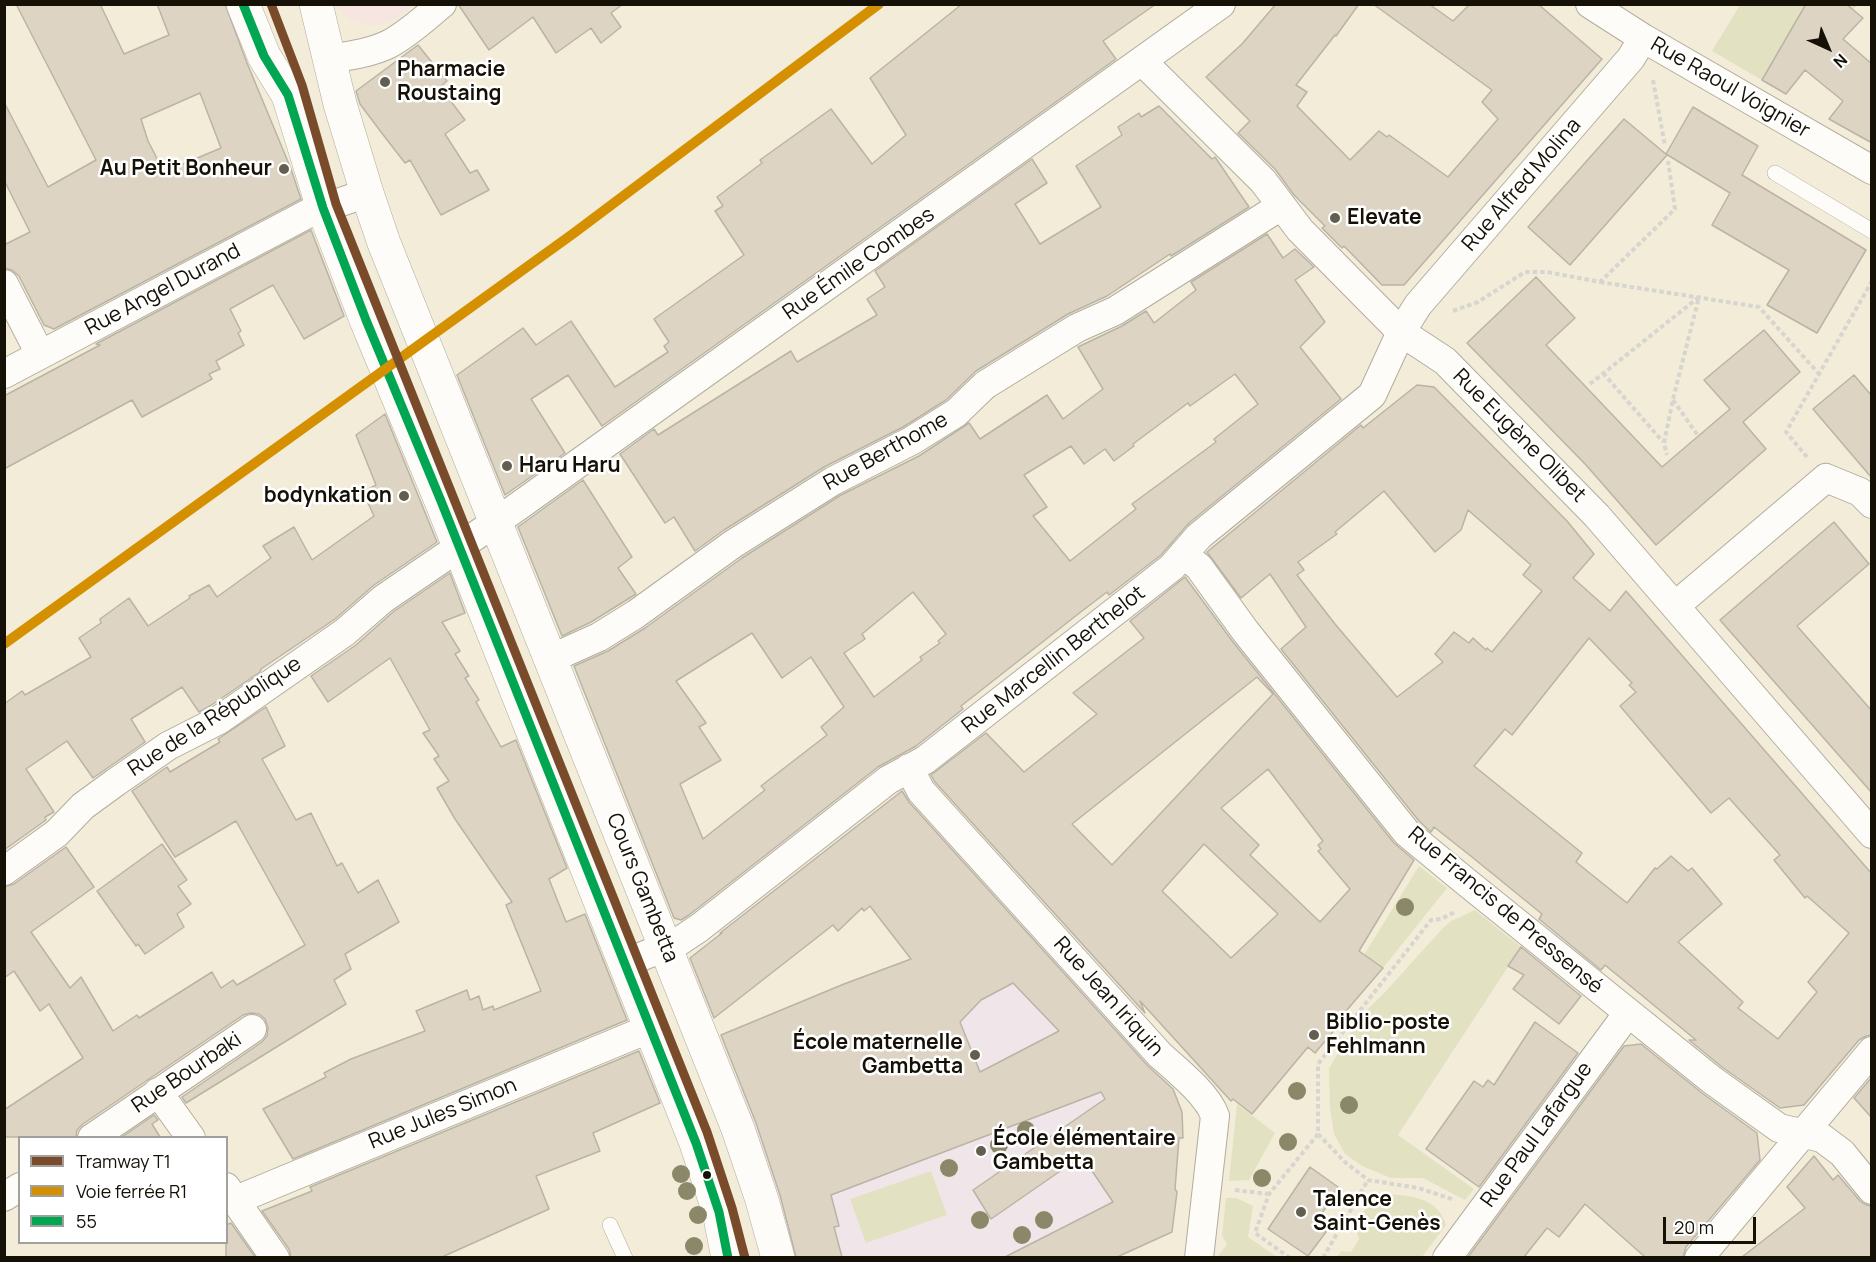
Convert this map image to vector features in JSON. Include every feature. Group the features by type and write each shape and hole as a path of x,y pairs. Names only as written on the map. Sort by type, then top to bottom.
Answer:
{"main road":[{"path":"243,4 264,56 288,95 323,208 366,320 696,1143 719,1212 729,1257"},
{"name":"Cours Gambetta","path":"316,4 340,104 367,193 403,291 738,1130 762,1200 778,1257"}],"street":[{"path":"329,59 388,44 410,30 442,4"},
{"name":"Rue Émile Combes","path":"495,522 1143,62 1221,4"},
{"name":"Rue Raoul Voignier","path":"1590,4 1643,38 1872,170"},
{"name":"Rue Alfred Molina","path":"1401,332 1418,305 1631,58 1643,38"},
{"name":"Rue Eugène Olibet","path":"1143,62 1263,181 1300,230 1401,332 1445,361 1597,516 1872,834"},
{"path":"323,208 367,193"},
{"name":"Rue Berthome","path":"550,659 599,637 636,614 733,543 832,481 911,441 956,413 985,385 1077,328 1115,311 1281,206"},
{"name":"Rue Angel Durand","path":"4,374 309,213 323,208"},
{"path":"4,284 40,354"},
{"name":"Rue Marcellin Berthelot","path":"624,963 678,942 699,928 888,780 925,760 958,735 1172,567 1199,536 1372,395 1401,332"},
{"path":"1675,606 1826,478 1860,492 1872,504"},
{"path":"458,546 495,522"},
{"name":"Rue de la République","path":"4,871 57,833 82,806 168,746 219,720 345,632 383,599 458,546"},
{"name":"Rue Francis de Pressensé","path":"1183,554 1199,567 1246,632 1407,833 1712,1080 1779,1128 1822,1138 1842,1153 1872,1190"},
{"name":"Rue Jean Iriquin","path":"909,768 921,791 1146,1040 1212,1109 1215,1116 1199,1257"},
{"name":"Rue Paul Lafargue","path":"1447,1257 1628,1013"},
{"name":"Rue Jules Simon","path":"231,1194 651,1028"},
{"name":"Rue Bourbaki","path":"93,1136 252,1029"},
{"path":"1699,1257 1872,1051"},
{"path":"158,1092 190,1136"},
{"path":"4,1197 18,1188"},
{"path":"231,1194 275,1257"}],"lane":[{"path":"1775,173 1872,231"},
{"path":"610,1225 625,1257"}],"path":[{"path":"1651,73 1665,146"},
{"path":"1600,282 1675,208 1668,161"},
{"path":"1445,314 1478,302 1525,272 1546,272 1759,307 1819,374"},
{"path":"1826,478 1786,432 1872,281"},
{"path":"1590,384 1699,297"},
{"path":"1667,455 1664,443 1699,297"},
{"path":"1603,373 1664,443"},
{"path":"1673,399 1700,437"},
{"path":"1290,1257 1255,1233 1269,1194 1318,1134 1318,1064 1431,920 1441,919 1469,906 1479,892"},
{"path":"1318,1134 1346,1163 1368,1180 1418,1188 1437,1194 1462,1204 1478,1216"},
{"path":"1323,1257 1368,1180"}],"shaded area":[{"path":"334,5 414,5 387,23 372,26 350,19"},
{"name":"École élémentaire Gambetta","path":"1021,924 1175,1094 1182,1112 1182,1138 1174,1138 1152,1158 1175,1189 1172,1232 1117,1257 792,1257 737,1092 952,1011 927,978"}],"green space":[{"path":"1740,5 1857,5 1786,94 1712,51"},
{"path":"1419,866 1447,888 1383,968 1364,955"},
{"path":"1475,910 1521,947 1398,1135 1474,1189 1465,1200 1423,1178 1391,1178 1362,1166 1345,1154 1334,1134 1330,1108 1329,1068 1361,1016 1443,928 1451,921"},
{"path":"1237,1104 1275,1133 1249,1180 1229,1181"},
{"path":"931,1171 947,1215 866,1243 850,1199"},
{"path":"1383,1194 1421,1199 1436,1208 1446,1225 1422,1257 1337,1257 1341,1251 1351,1252 1359,1239 1355,1227 1368,1204"},
{"path":"1226,1198 1236,1198 1253,1206 1248,1237 1277,1257 1219,1257 1227,1245 1222,1235"}],"building":[{"path":"16,4 100,4 124,54 169,35 157,4 225,4 301,199 54,329 44,325 19,276 12,270 4,268 4,245 30,232 4,180 4,102 48,187 96,160","holes":["200,93 221,148 164,172 148,141 141,119"]},
{"path":"458,4 623,4 611,13 621,27 601,43 591,28 556,53 533,17 489,50"},
{"path":"962,4 1156,4 1103,41 1116,59 602,426 568,375 531,399 565,453 505,495 457,375 523,328 536,345 571,321 615,387 668,352 664,346 669,342 654,319 744,255 715,211 723,206 717,197 762,163 760,160 831,109 872,164 906,135 870,78"},
{"path":"1276,4 1359,4 1296,85 1307,92 1297,106 1350,160 1379,131 1387,137 1389,135 1448,177 1498,119 1482,102 1492,90 1373,4 1429,4 1453,21 1470,4 1538,4 1602,59 1404,285 1382,285 1344,246 1342,248 1322,228 1325,226 1294,195 1275,169 1238,133 1250,121 1206,77 1242,44"},
{"path":"1806,4 1846,4 1863,18 1843,39 1872,64 1872,143 1829,119 1843,101 1805,70 1786,94 1762,80"},
{"path":"418,45 447,81 440,87 465,120 445,134 470,173 477,170 489,190 441,215 410,160 405,163 360,104 356,91"},
{"path":"1159,106 1212,159 1215,157 1249,207 1171,256 1170,254 1107,296 1068,314 976,371 946,400 903,427 824,467 695,551 674,517 665,523 620,454 654,429 658,435 791,351 797,362 877,315 867,299 885,287 875,271 1032,159 1047,183 1015,204 1040,244 1101,207 1076,166 1122,135 1118,127 1139,113 1141,117"},
{"path":"1693,107 1758,146 1742,175 1866,250 1817,333 1767,305 1789,270 1712,225 1730,193 1666,154"},
{"path":"1624,119 1667,155 1570,265 1528,227"},
{"path":"311,230 344,316 304,339 273,285 230,309 241,331 238,333 244,345 216,361 220,369 209,374 212,379 142,417 132,400 4,469 4,396 100,345 96,344"},
{"path":"1267,234 1283,258 1295,249 1314,267 1295,280 1325,322 1300,347 1341,399 1189,523 1161,555 1109,595 1107,592 1082,611 961,706 963,709 916,746 878,767 689,915 681,920 674,918 574,666 608,651 645,628 742,558 841,495 919,456 969,423 980,439 1047,395 1063,419 1103,389 1078,347 1122,326 1146,311 1154,323 1196,290 1191,282","holes":["1235,374 1258,404 1214,439 1216,442 1132,504 1136,509 1070,561 1033,516 1047,507 1024,475 1071,446 1084,464 1105,449 1114,461 1188,403 1190,406","913,592 946,634 938,641 940,643 920,657 922,660 874,697 844,653 865,639 862,634","752,633 782,678 811,657 844,707 821,727 827,735 761,786 765,790 703,839 680,784 721,760 699,727 706,723 676,681"]},
{"path":"1536,277 1575,318 1546,345 1662,467 1730,409 1704,380 1764,330 1800,372 1743,422 1766,449 1656,545 1586,465 1467,343"},
{"path":"1854,375 1871,395 1871,477 1813,409"},
{"path":"1417,385 1434,387 1567,521 1594,554 1573,578 1610,611 1626,591 1872,874 1872,1035 1859,1040 1804,1105 1780,1108 1722,1067 1689,1040 1696,1040 1605,965 1601,970 1539,919 1542,914 1472,857 1434,827 1431,832 1419,821 1281,649 1306,627 1270,574 1241,598 1207,552 1361,425 1363,428","holes":["1384,491 1435,552 1461,530 1468,510 1531,565 1523,575 1542,591 1492,652 1487,648 1486,650 1473,638 1469,643 1454,632 1435,654 1443,662 1397,697 1297,575 1304,570 1298,562 1337,534 1335,532","1589,638 1632,683 1629,685 1636,692 1620,706 1711,813 1729,798 1780,855 1774,860 1805,898 1807,896 1849,933 1808,982 1817,992 1778,1039 1738,1008 1743,1002 1678,942 1722,904 1692,868 1688,871 1671,856 1657,869 1655,868 1627,903 1576,862 1582,853 1474,766 1505,729 1512,735"]},
{"path":"385,414 437,542 374,585 335,619 210,706 199,712 182,687 131,719 145,742 93,778 67,741 26,769 54,812 4,850 4,704 22,691 25,695 91,657 79,638 101,623 100,619 129,598 148,626 190,598 189,596 209,585 217,597 271,558 263,546 294,527 312,560 374,516 363,492 376,485 356,435"},
{"path":"583,480 632,557 618,568 636,594 591,622 562,636 518,527"},
{"path":"1834,522 1869,564 1797,626 1872,711 1872,793 1720,620"},
{"path":"450,573 465,613 442,622 460,651 455,654 469,676 465,678 479,700 476,702 501,747 516,740 567,868 549,879 566,922 585,914 627,1020 293,1159 263,1109 326,1077 324,1073 351,1059 425,1031 416,1011 467,990 470,1000 479,996 483,1010 493,1006 494,1010 541,991 506,905 512,902 455,819 437,788 449,781 434,759 439,756 423,733 430,730 390,658 328,702 311,676 356,645 393,612"},
{"path":"1185,577 1233,642 1394,843 1414,860 1359,951 1383,968 1334,1025 1337,1027 1315,1053 1308,1047 1252,1114 1233,1099 1231,1101 1140,1001 1145,1013 931,775 986,733 1024,772 1097,714 1073,693 1144,638 1130,621","holes":["1257,677 1273,694 1112,865 1072,824","1268,769 1323,841 1318,845 1321,849 1318,851 1350,889 1320,922 1250,855 1259,845 1221,808","1204,844 1278,914 1231,958 1162,891"]},
{"path":"266,707 285,746 262,759 296,820 311,813 337,866 342,863 358,893 378,880 399,922 345,954 351,969 334,980 346,1004 186,1103 182,1097 262,1042 267,1036 268,1028 265,1019 259,1014 243,1015 83,1124 77,1130 76,1136 4,1137 4,1110 83,1058 49,1004 40,1011 14,971 4,978 4,887 14,884 66,847 94,887 31,932 70,988 81,977 113,1031 137,1015 139,1018 212,972 221,988 233,980 237,985 305,945 236,821 175,857 132,791 167,767 170,772 220,742 218,739"},
{"path":"902,791 909,802 1148,1066 1173,1089 1182,1112 1183,1138 1179,1138 1175,1189 1177,1192 1172,1232 1117,1257 1005,1257 1113,1202 1082,1156 991,1219 973,1190 1105,1099 1101,1092 831,1195 839,1226 834,1227 842,1257 796,1257 780,1195 756,1123 721,1035 911,959 870,906 864,911 862,908 838,931 833,925 714,1018 690,958 722,933 720,933","holes":["1013,983 1059,1031 980,1072 960,1022 981,1000"]},
{"path":"162,844 187,880 178,886 191,904 177,914 184,927 145,954 138,944 136,946 97,891"},
{"path":"1521,947 1581,996 1559,1024 1513,989 1524,975 1508,966"},
{"path":"1535,1022 1578,1053 1479,1187 1426,1149 1474,1081 1483,1087 1488,1080 1494,1085"},
{"path":"1641,1044 1757,1133 1760,1160 1686,1247 1683,1257 1645,1257 1585,1204 1559,1237 1547,1228 1524,1257 1468,1257 1624,1046"},
{"path":"639,1051 660,1103 593,1133 600,1151 536,1176 549,1209 442,1257 291,1257 289,1249 262,1211 312,1191 310,1187"},
{"path":"1872,1077 1872,1118 1854,1098"},
{"path":"154,1115 158,1120 152,1124 159,1136 123,1136"},
{"path":"1814,1156 1833,1180 1838,1175 1860,1201 1872,1206 1872,1257 1742,1257 1805,1208 1787,1187"},
{"name":"Talence Saint-Genès","path":"1310,1167 1338,1187 1315,1225 1326,1232 1308,1256 1268,1229"},
{"path":"231,1223 255,1257 226,1257 228,1224"}],"tram line":[{"name":"T1","path":"271,4 302,85 336,204 707,1132 732,1208 745,1258"}],"rail line":[{"name":"R1","path":"4,644 574,233 879,4"}],"transit line":[{"name":"55","path":"243,4 264,56 288,95 323,208 366,320 441,501 696,1143 719,1212 728,1258"}],"place":[{"name":"Pharmacie Roustaing","path":"385,82"},
{"name":"Au Petit Bonheur","path":"284,169"},
{"name":"Elevate","path":"1335,218"},
{"name":"Haru Haru","path":"507,466"},
{"name":"bodynkation","path":"404,496"},
{"name":"Biblio-poste Fehlmann","path":"1314,1035"},
{"name":"École maternelle Gambetta","path":"975,1055"},
{"name":"École élémentaire Gambetta","path":"981,1151"},
{"name":"Talence Saint-Genès","path":"1301,1212"}]}
